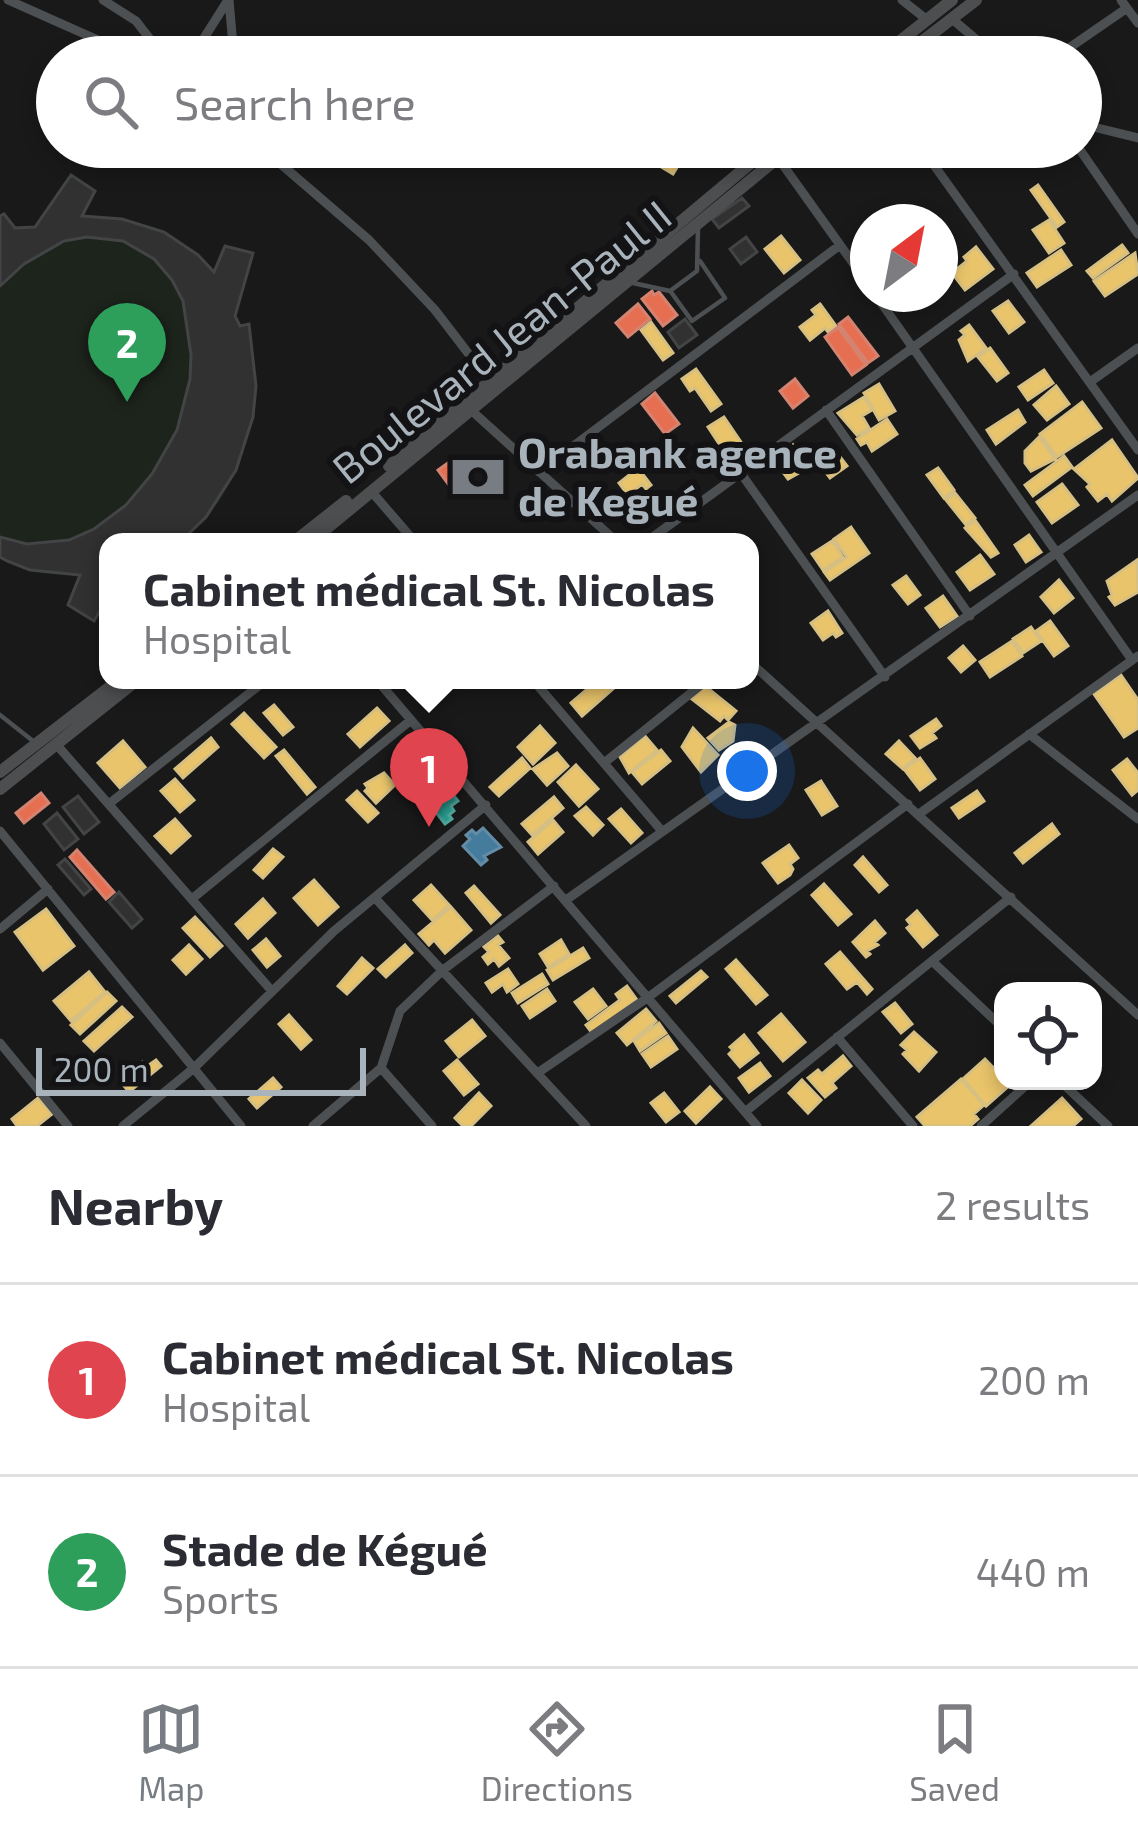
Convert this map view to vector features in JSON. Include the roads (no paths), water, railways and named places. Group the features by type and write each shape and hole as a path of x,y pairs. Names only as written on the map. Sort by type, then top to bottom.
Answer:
{"main road":[{"path":"906,36 952,0"},
{"path":"930,36 976,0"},
{"name":"Boulevard Jean-Paul II","path":"321,533 472,411 493,386 755,168"},
{"name":"Boulevard Jean-Paul II","path":"305,533 629,282 757,168"},
{"path":"0,772 107,689"},
{"path":"0,789 125,689"}],"street":[{"path":"8,0 89,36"},
{"path":"103,0 115,4 148,36"},
{"path":"206,36 229,0"},
{"path":"229,0 232,36"},
{"path":"902,0 926,20"},
{"path":"1083,36 1124,4 1138,23"},
{"path":"952,19 972,36"},
{"path":"1102,129 1138,138"},
{"path":"285,168 369,240 435,310 493,386"},
{"path":"785,168 850,259"},
{"path":"941,168 1138,450"},
{"path":"1092,168 1138,234"},
{"path":"539,472 840,245"},
{"path":"658,533 1014,274"},
{"path":"888,312 1135,658 919,814"},
{"path":"1090,382 1138,348"},
{"path":"826,410 970,616"},
{"path":"472,411 607,533"},
{"path":"740,472 885,676"},
{"path":"371,490 407,533"},
{"path":"566,900 1138,495"},
{"path":"759,670 1138,1016"},
{"path":"110,803 255,689"},
{"path":"385,689 758,1126"},
{"path":"541,689 661,830"},
{"path":"604,763 695,689"},
{"path":"193,898 411,720"},
{"path":"1030,734 1138,819"},
{"path":"56,744 271,990"},
{"path":"1127,811 1138,802"},
{"path":"539,1072 650,996 908,804"},
{"path":"123,1126 194,1068 271,990 375,898 486,806"},
{"path":"0,831 241,1126"},
{"path":"313,1126 381,1068 400,1011 443,970 554,886"},
{"path":"0,929 48,890"},
{"path":"745,1112 1011,897"},
{"path":"375,898 586,1126"},
{"path":"932,961 994,1020"},
{"path":"837,1037 913,1126"},
{"path":"0,1043 68,1126"},
{"path":"381,1068 431,1126"},
{"path":"982,1126 1021,1090"},
{"path":"1070,1090 1108,1126"}],"lane":[{"path":"670,291 697,272 698,224"},
{"path":"629,282 670,291 692,321 725,298 700,261"},
{"path":"0,715 36,744"}],"place":[{"name":"Stade de Kégué","path":"127,402"},
{"name":"Orabank agence de Kegué","path":"478,477"},
{"name":"Cabinet médical St. Nicolas","path":"429,827"}]}
